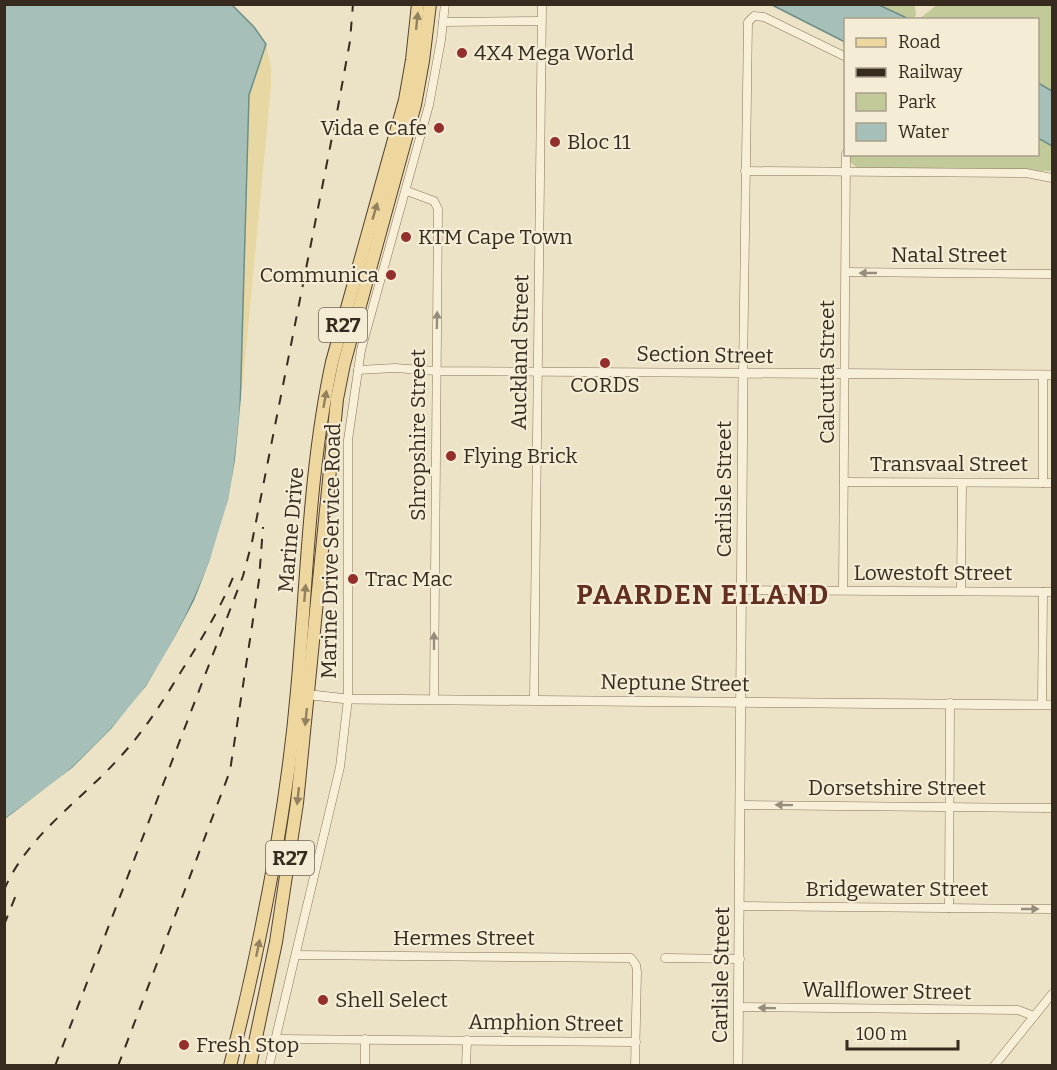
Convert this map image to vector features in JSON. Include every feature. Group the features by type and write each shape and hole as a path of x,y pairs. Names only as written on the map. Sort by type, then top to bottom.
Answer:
{"main road":[{"name":"Marine Drive","path":"230,1065 255,959 303,694 316,467 324,398 405,100 418,4"},
{"name":"Marine Drive","path":"250,1065 274,954 287,878 303,694 337,399 344,364 415,105 430,4"}],"street":[{"name":"Marine Drive Service Road","path":"269,1065 340,768 348,699 348,440 361,350 429,105 445,4"},
{"name":"Auckland Street","path":"534,700 542,4"},
{"name":"Carlisle Street","path":"738,1065 743,373 747,30 749,20 756,16 764,17 844,56"},
{"path":"443,22 541,21"},
{"name":"Calcutta Street","path":"843,590 846,156"},
{"path":"746,171 1026,173 1053,178"},
{"name":"Shropshire Street","path":"406,191 434,201 438,209 434,699"},
{"name":"Natal Street","path":"846,272 1053,274"},
{"name":"Section Street","path":"358,370 395,368 436,371 1048,375"},
{"path":"1043,483 1048,375"},
{"name":"Transvaal Street","path":"844,482 1053,483"},
{"path":"961,591 962,483"},
{"name":"Lowestoft Street","path":"742,590 1053,592"},
{"path":"1042,705 1043,592"},
{"name":"Neptune Street","path":"303,694 348,699 1053,705"},
{"path":"949,908 950,704"},
{"name":"Dorsetshire Street","path":"741,805 1053,808"},
{"name":"Bridgewater Street","path":"740,906 1053,909"},
{"name":"Hermes Street","path":"296,955 631,958 636,965 637,972 636,1042"},
{"path":"665,958 740,959"},
{"path":"994,1065 1053,994"},
{"name":"Wallflower Street","path":"739,1007 1018,1010 1034,1016"},
{"name":"Amphion Street","path":"276,1039 636,1042"},
{"path":"365,1039 365,1065"},
{"path":"466,1065 467,1040"},
{"path":"635,1065 636,1042"}],"green space":[{"path":"938,4 1052,5 1052,91 1039,84 1039,18 920,18"},
{"path":"879,5 915,5 916,15 914,18 907,18"},
{"path":"1039,139 1052,146 1052,171 857,168 849,161 850,156 1039,156"}],"sand":[{"path":"266,44 271,68 271,87 240,412 249,95"}],"water":[{"path":"5,5 232,5 254,27 266,44 249,95 240,412 231,487 215,546 196,595 160,665 131,707 73,767 5,819"},
{"path":"772,5 879,5 907,18 844,18 844,41"},
{"path":"1039,84 1052,91 1052,146 1039,139"}],"pier":[{"path":"244,367 238,460 231,501 213,560 196,602 176,641 149,688 113,731 74,771 4,822 72,768 111,729 146,686 194,601 228,500 235,460"}],"railway":[{"path":"55,1066 243,576 252,542 338,107 350,41 353,4"},
{"path":"118,1066 230,771 259,580 263,527"},
{"path":"4,890 14,870 41,835 106,772 144,728 209,626 236,570"},
{"path":"4,925 18,890"}],"place":[{"name":"4X4 Mega World","path":"462,53"},
{"name":"Vida e Cafe","path":"439,128"},
{"name":"Bloc 11","path":"555,142"},
{"name":"KTM Cape Town","path":"406,237"},
{"name":"Communica","path":"391,275"},
{"name":"CORDS","path":"605,363"},
{"name":"Flying Brick","path":"451,456"},
{"name":"Trac Mac","path":"353,579"},
{"name":"Shell Select","path":"323,1000"},
{"name":"Fresh Stop","path":"184,1045"}],"district":[{"name":"PAARDEN EILAND","path":"703,595"}]}
